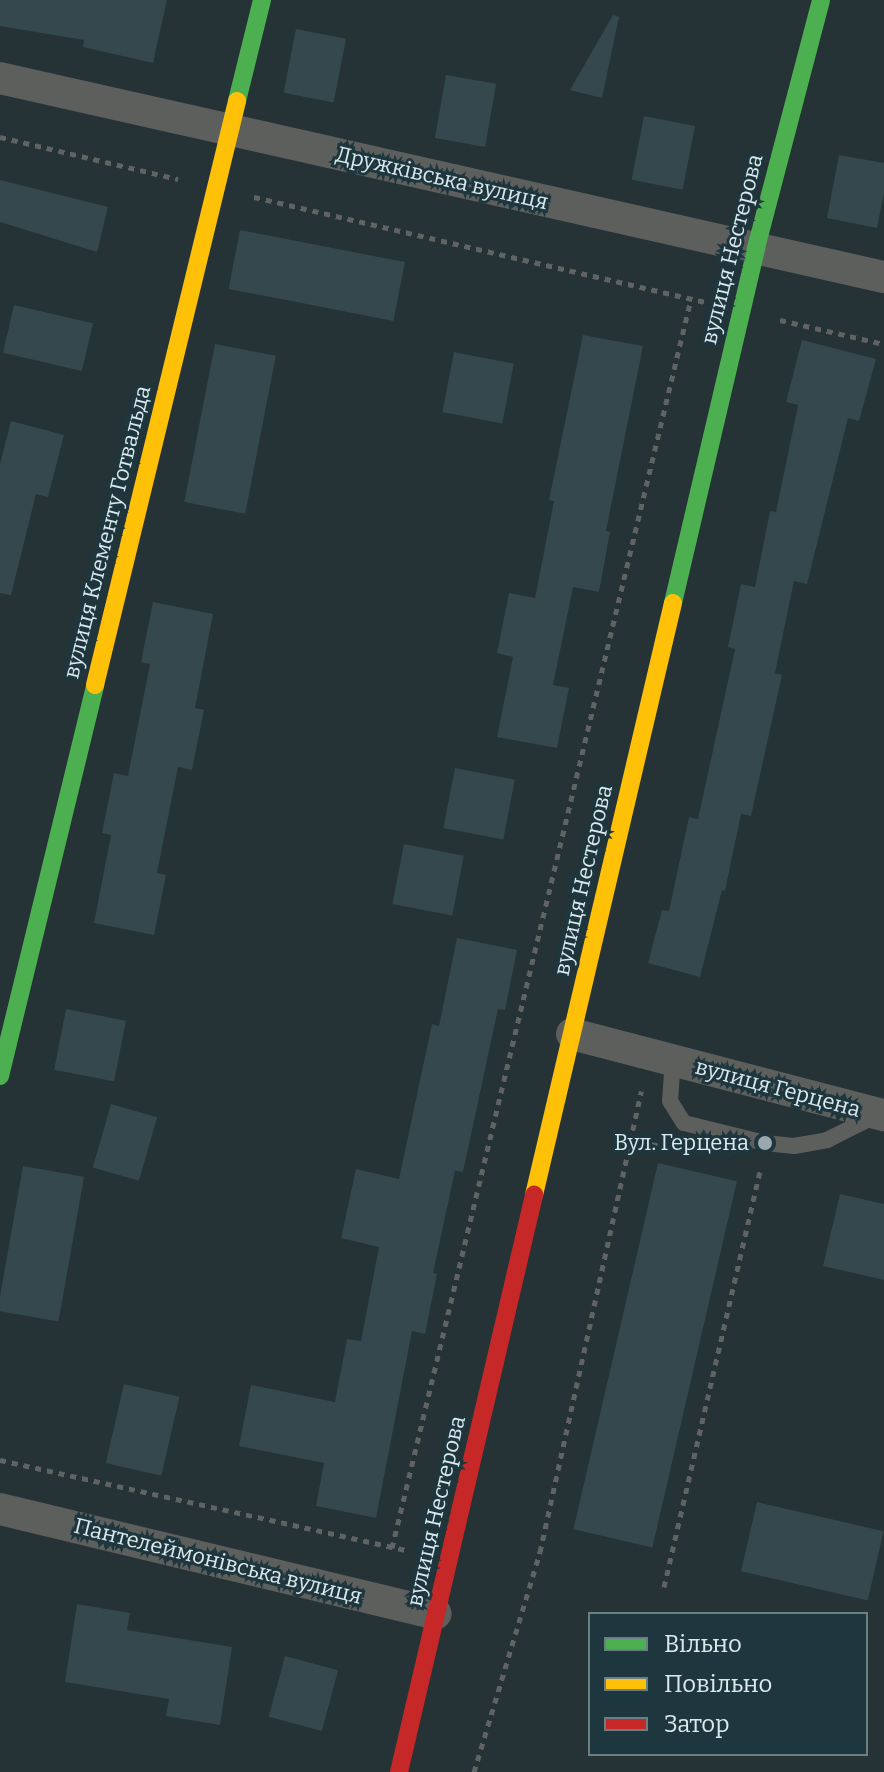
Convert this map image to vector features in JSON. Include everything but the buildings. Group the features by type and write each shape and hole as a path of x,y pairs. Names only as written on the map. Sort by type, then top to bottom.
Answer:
{"street":[{"name":"вулиця Клементу Готвальда","path":"0,1076 262,0"},
{"name":"вулиця Нестерова","path":"399,1772 756,248 821,0"},
{"name":"Дружківська вулиця","path":"0,78 884,277"},
{"name":"вулиця Герцена","path":"572,1034 882,1114"},
{"name":"Пантелеймонівська вулиця","path":"0,1509 436,1614"}],"lane":[{"path":"662,1058 670,1101 684,1123 765,1143 794,1146 827,1140 882,1114"}],"path":[{"path":"0,137 884,344"},
{"path":"392,1548 691,299"},
{"path":"474,1772 540,1552 628,1139 662,1058"},
{"path":"664,1587 765,1143"},
{"path":"0,1460 392,1548 449,1557"}],"traffic: fast":[{"path":"237,101 262,0"},
{"path":"673,603 756,248 821,0"},
{"path":"0,1076 95,685"}],"traffic: slow":[{"path":"95,685 237,101"},
{"path":"534,1195 673,603"}],"traffic: jam":[{"path":"399,1772 534,1195"}],"place":[{"name":"Вул. Герцена","path":"765,1143"}]}
